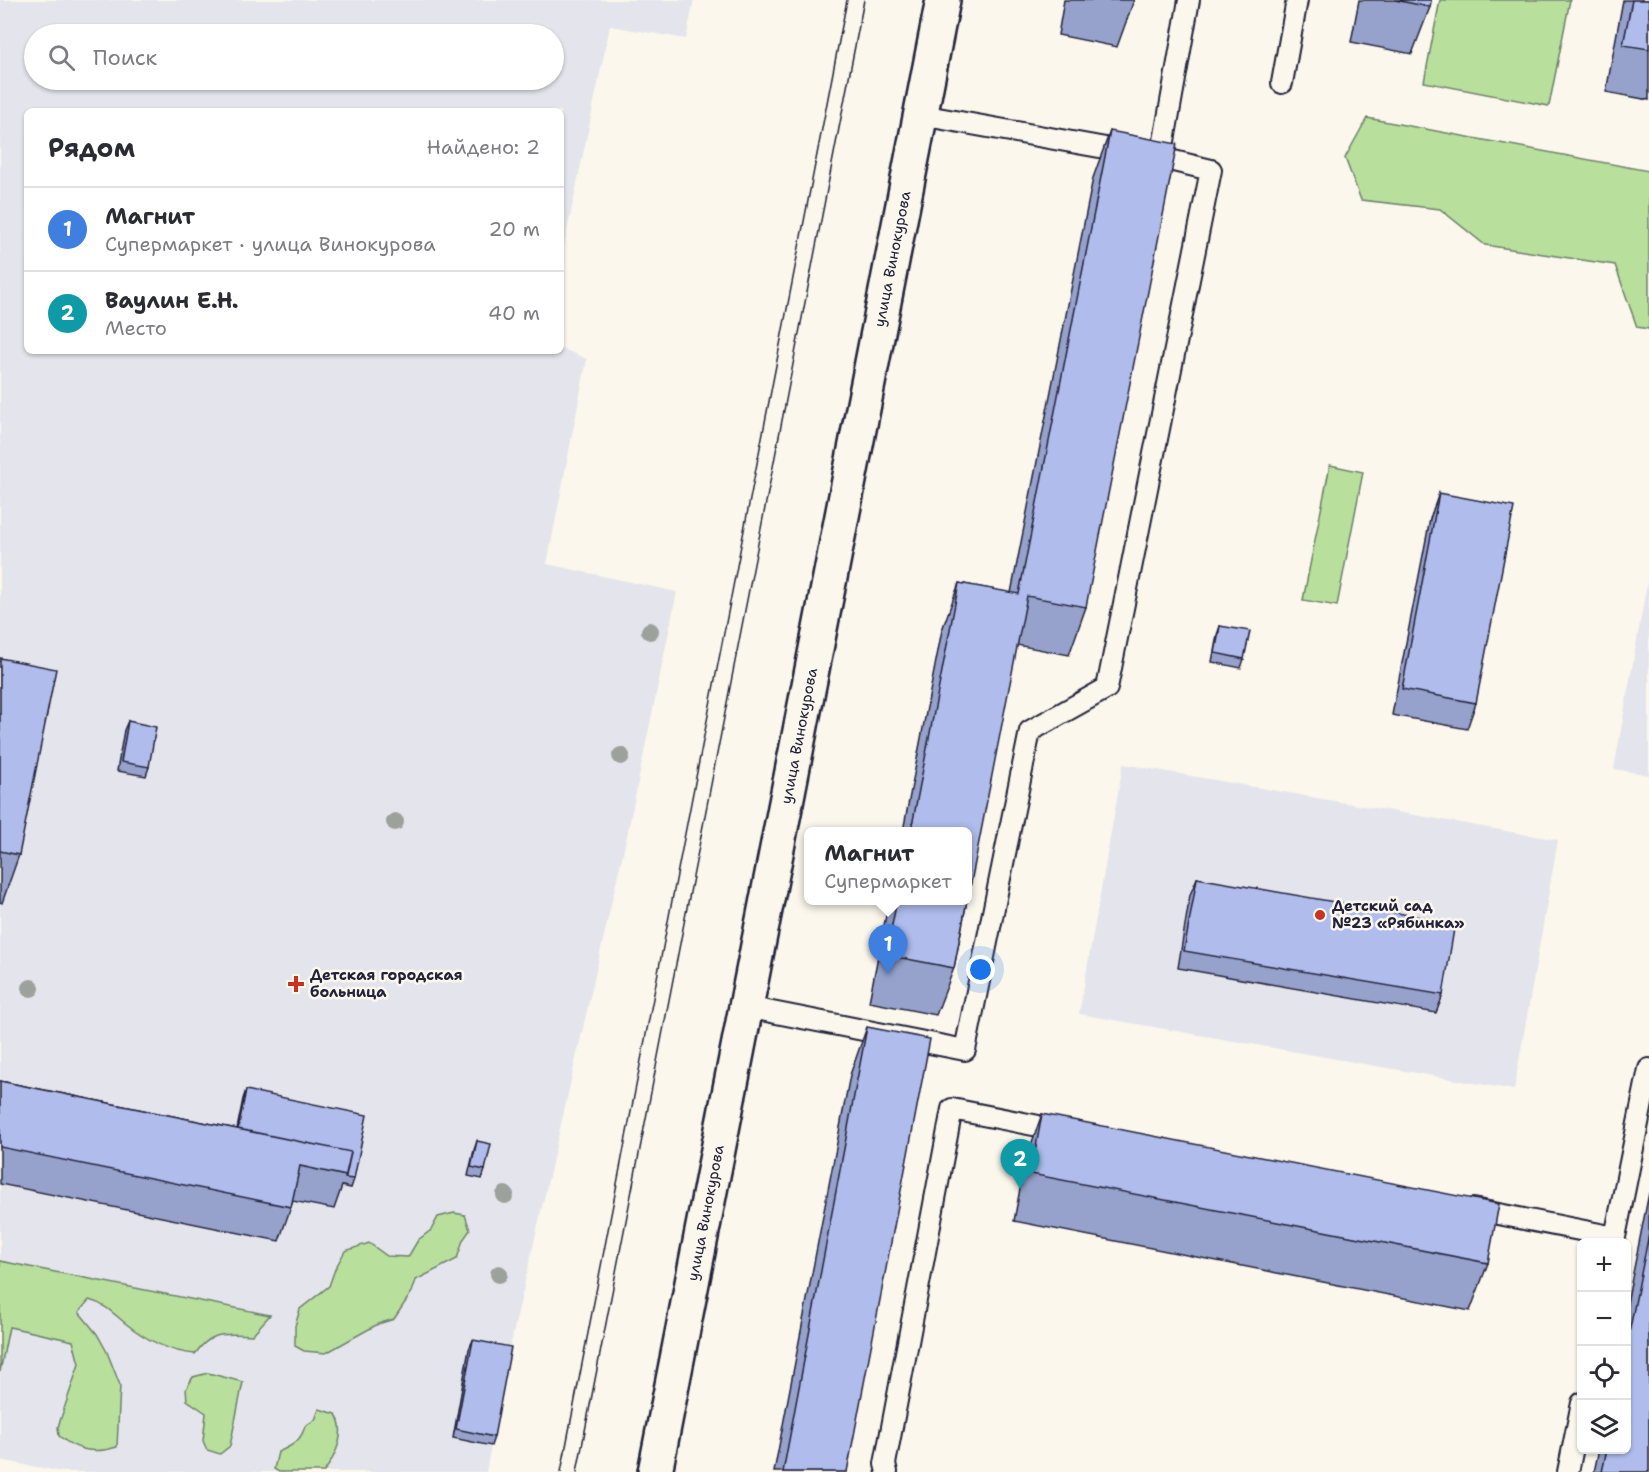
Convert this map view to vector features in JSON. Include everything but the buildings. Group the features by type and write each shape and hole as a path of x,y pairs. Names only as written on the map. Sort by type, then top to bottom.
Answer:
{"main road":[{"name":"улица Винокурова","path":"655,1472 943,0"}],"lane":[{"path":"1161,158 1189,0"},
{"path":"1282,83 1297,0"},
{"path":"746,1007 966,1050 1030,731 1107,688 1211,170 1161,158 921,115"},
{"path":"1614,1238 1649,1069"},
{"path":"887,1472 885,1464 952,1109 1077,1133"},
{"path":"1451,1205 1605,1238"},
{"path":"1568,1472 1577,1424"}],"shaded area":[{"name":"Детская городская больница","path":"0,0 694,0 686,39 610,26 564,246 564,108 24,108 24,354 564,354 564,349 587,359 547,564 677,592 628,831 508,1356 453,1438 491,1446 486,1472 62,1472 0,1460"},
{"path":"1649,572 1649,775 1614,769"},
{"name":"Детский сад №23 «Рябинка»","path":"1123,764 1558,840 1514,1090 1079,1014"}],"green space":[{"path":"1440,0 1570,0 1549,106 1424,82"},
{"path":"1367,118 1649,171 1649,329 1637,327 1615,265 1485,245 1440,209 1361,200 1345,158"},
{"path":"1330,465 1363,472 1337,606 1303,600"},
{"path":"454,1213 465,1215 470,1230 463,1240 457,1259 416,1280 412,1292 394,1319 378,1324 326,1353 304,1351 295,1346 295,1326 300,1309 329,1286 345,1251 369,1243 387,1256 408,1257 418,1240 431,1230 438,1217"},
{"path":"0,1261 270,1315 252,1335 226,1334 213,1337 195,1354 176,1351 149,1339 104,1306 89,1300 79,1312 97,1334 120,1385 117,1447 86,1450 72,1445 59,1436 58,1427 79,1364 73,1341 9,1327 0,1372"},
{"path":"208,1373 243,1382 230,1446 220,1454 207,1450 203,1441 206,1413 187,1400 186,1389 193,1377"},
{"path":"319,1409 336,1414 340,1429 339,1444 324,1472 279,1472 274,1469 278,1452 298,1439 305,1426 315,1420"}],"tram line":[{"path":"561,1472 847,0"},
{"path":"577,1472 864,0"}],"place":[{"name":"Детский сад №23 «Рябинка»","path":"1320,915"},
{"name":"Магнит","path":"888,974"},
{"name":"Детская городская больница","path":"296,984"},
{"name":"Ваулин Е.Н.","path":"1020,1189"}]}
